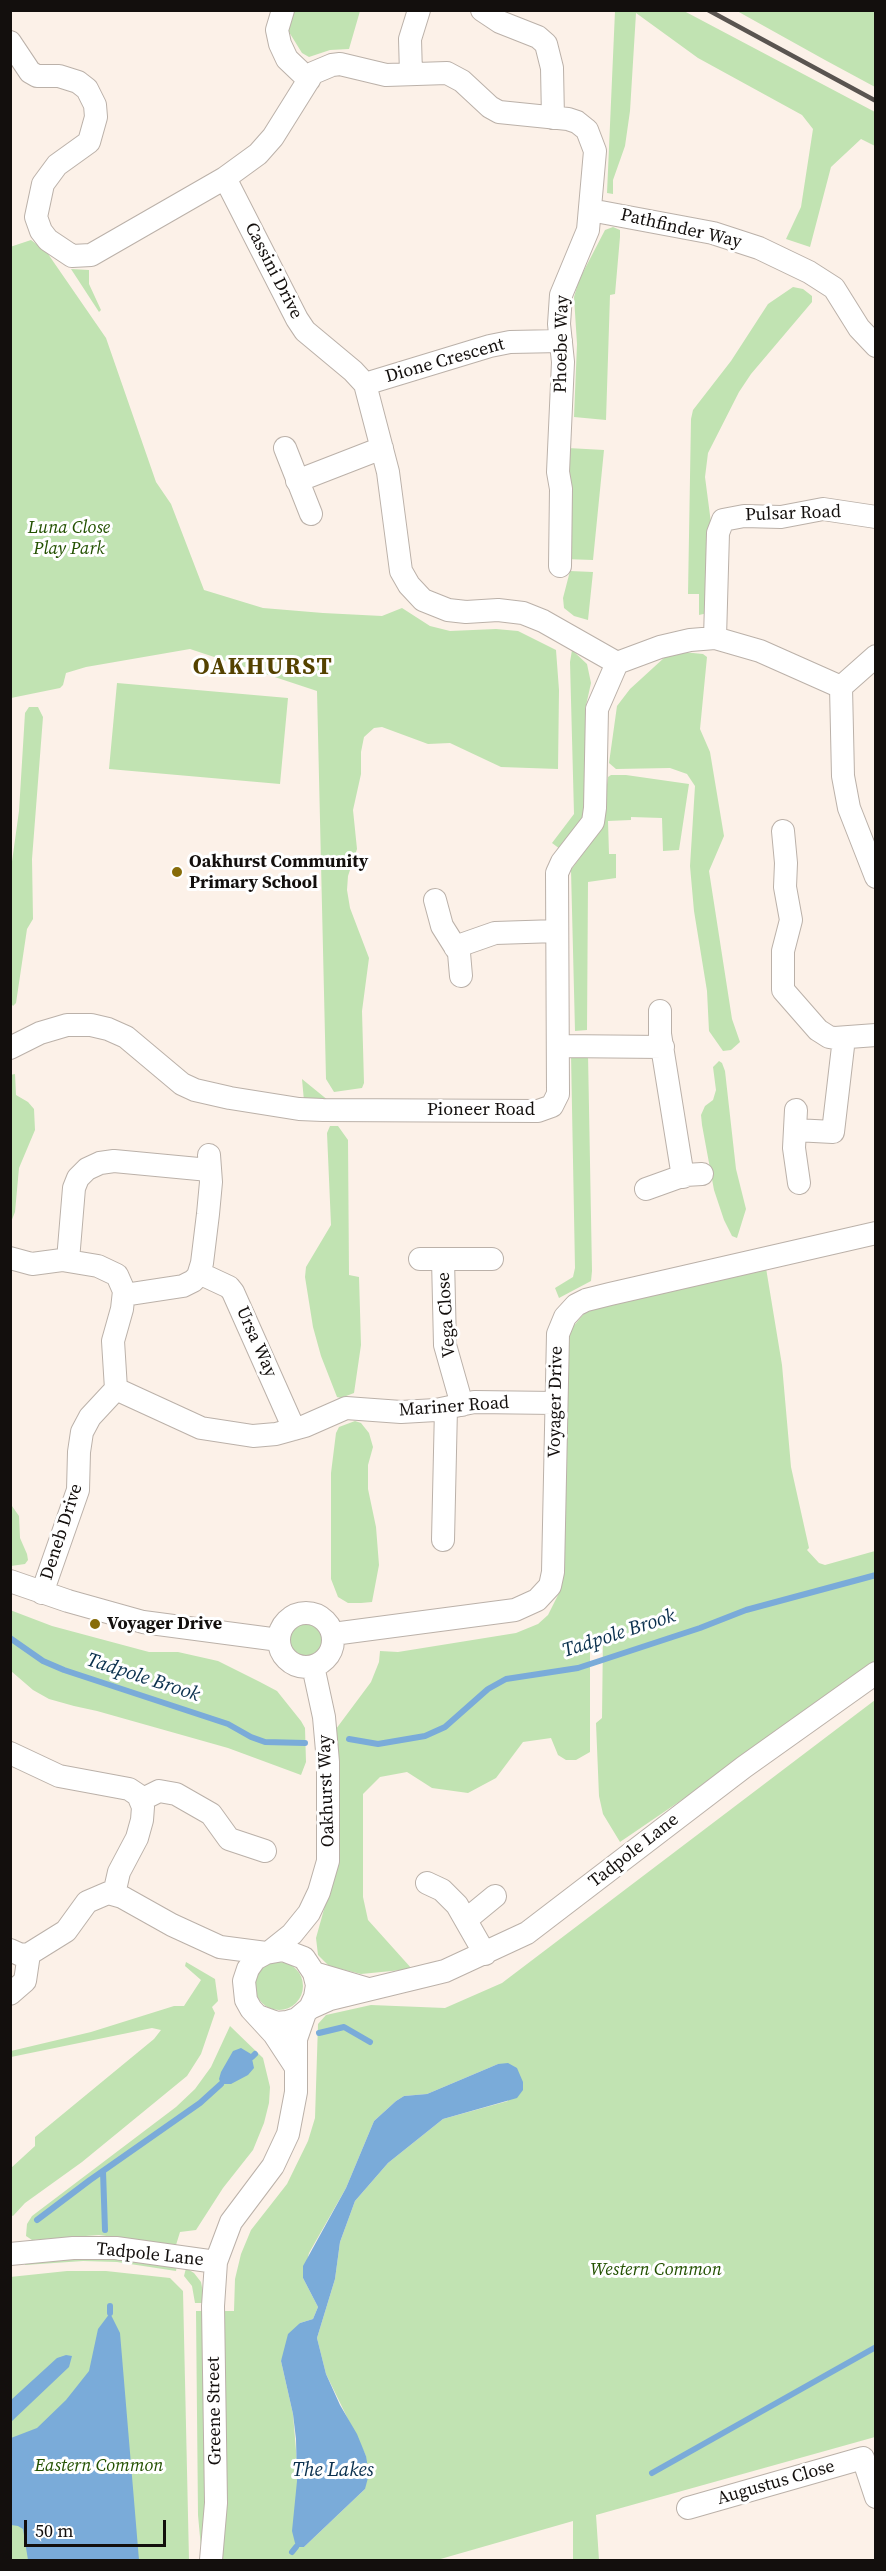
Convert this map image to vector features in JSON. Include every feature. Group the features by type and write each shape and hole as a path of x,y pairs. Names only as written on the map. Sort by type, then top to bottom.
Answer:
{"street":[{"path":"283,10 277,30 280,44 287,59 309,80"},
{"path":"411,74 410,39 419,10"},
{"path":"482,10 500,22 537,36 546,44 552,68 553,118"},
{"path":"10,42 30,72 37,76 59,76 78,82 90,93 95,105 96,117 89,142 50,171 38,196 37,223 48,240 63,252 75,256 91,255 225,178"},
{"name":"Phoebe Way","path":"225,178 249,161 267,144 309,80 318,70 332,65 340,64 386,75 450,74 499,112 577,122 587,130 595,151 588,230 562,289 559,324 563,362 558,472 561,489 560,566"},
{"name":"Cassini Drive","path":"225,178 289,287 305,331 353,370 365,384 392,497 401,572 417,595 432,604 455,612 498,610 523,613 543,621 617,663"},
{"name":"Pathfinder Way","path":"590,210 713,233 759,248 832,286 844,301 859,328 876,345"},
{"name":"Dione Crescent","path":"365,384 490,345 510,342 561,341"},
{"path":"285,448 311,514"},
{"path":"297,481 382,448"},
{"name":"Pulsar Road","path":"715,638 718,532 723,520 744,516 781,517 823,509 876,517"},
{"path":"617,663 660,647 690,640 715,638 760,651 841,687"},
{"path":"872,857 849,808 843,776 841,687 876,656"},
{"name":"Pioneer Road","path":"10,1048 56,1028 67,1025 91,1025 126,1037 182,1084 195,1090 230,1098 299,1109 496,1111 542,1110 552,1106 558,1095 557,873 562,862 593,822 596,808 597,709 617,663"},
{"path":"783,831 786,863 785,886 791,920 783,951 783,990 824,1034 835,1038 876,1035"},
{"path":"435,900 442,926 460,958 460,976"},
{"path":"455,947 495,933 557,931"},
{"path":"646,1189 692,1175 663,1047 660,1011"},
{"path":"799,1183 794,1148 795,1120 833,1132 844,1038"},
{"path":"558,1046 663,1047"},
{"path":"68,1260 74,1188 78,1178 87,1169 100,1163 114,1161 209,1163 211,1182 208,1214 198,1274 193,1281 183,1286 124,1295"},
{"name":"Voyager Drive","path":"333,1634 515,1610 531,1604 550,1586 553,1572 558,1334 565,1317 579,1303 876,1233"},
{"path":"10,1258 35,1264 68,1260 90,1264 114,1273 121,1281 124,1295 113,1341 116,1389"},
{"name":"Vega Close","path":"420,1259 492,1259"},
{"name":"Vega Close","path":"443,1259 446,1345 454,1406 443,1540"},
{"name":"Ursa Way","path":"198,1274 229,1287 233,1292 294,1429"},
{"name":"Mariner Road","path":"116,1389 208,1430 264,1436 294,1429 346,1408 401,1412 485,1402 556,1403"},
{"name":"Deneb Drive","path":"42,1593 78,1490 82,1432 90,1417 116,1389"},
{"path":"10,1581 42,1593 143,1622 279,1640"},
{"path":"306,1612 323,1618 333,1634 332,1649 327,1657 313,1666 305,1667 290,1661 280,1648 279,1640 280,1631 290,1617 306,1612"},
{"name":"Oakhurst Way","path":"269,1952 291,1934 309,1913 327,1871 330,1850 326,1734 313,1666"},
{"name":"Tadpole Lane","path":"258,2016 277,2023 287,2022 330,1999 445,1971 526,1933 548,1919 726,1781 876,1673"},
{"path":"10,1754 59,1776 129,1789 141,1800 144,1811 140,1829 119,1872 114,1894"},
{"path":"141,1800 159,1791 176,1794 211,1814 229,1839 265,1851"},
{"path":"427,1883 436,1886 450,1897 466,1919 484,1954"},
{"path":"10,1994 25,1981 20,1952 66,1931 83,1907 94,1897 108,1893 220,1947 294,1952 312,1970 372,1990"},
{"path":"466,1919 495,1896"},
{"name":"Oakhurst Way","path":"309,1913 306,1947 312,1970"},
{"path":"220,1947 244,1981"},
{"path":"269,1952 255,1959 248,1969 244,1981 246,2000 274,2034 295,2066"},
{"name":"Tadpole Lane","path":"10,2254 74,2248 116,2248 216,2262 231,2222 273,2166 288,2134 296,2092 297,2032 315,1997 317,1984 312,1970"},
{"name":"Greene Street","path":"211,2560 216,2503 213,2325 216,2262"},
{"name":"Augustus Close","path":"688,2508 869,2456 876,2497"}],"green space":[{"path":"293,11 360,11 349,49 330,50 309,57 302,53 289,32 288,22"},
{"path":"615,11 684,11 875,112 875,146 861,139 831,167 810,247 786,239 801,207 813,129 802,115 698,58 636,13 630,111 625,146 613,180 613,194 607,193"},
{"path":"737,11 875,11 875,87 825,60"},
{"path":"613,227 620,230 620,237 615,294 610,295 606,420 574,417 577,344 574,297 579,280 605,230"},
{"name":"Luna Close Play Park","path":"31,240 46,251 106,338 156,482 171,504 204,590 263,608 382,616 402,608 430,626 450,631 496,629 518,631 556,650 559,690 558,769 501,767 450,743 428,744 382,727 374,728 364,737 361,774 353,810 357,849 348,876 347,890 350,908 369,958 362,1011 364,1083 362,1088 334,1092 326,1079 317,691 190,649 86,667 66,673 60,688 11,698 10,247"},
{"path":"71,269 89,270 89,284 101,310 99,312"},
{"path":"793,287 803,289 812,296 812,302 751,374 739,392 708,453 705,477 711,523 712,612 699,615 699,594 688,594 693,410 731,361 768,304"},
{"path":"568,448 604,450 593,560 564,559"},
{"path":"570,571 593,572 588,620 574,616 564,608 563,598"},
{"path":"572,650 587,664 591,683 585,710 586,805 581,823 560,849 552,843 574,814 570,662"},
{"path":"683,652 703,654 707,657 700,729 710,752 724,836 709,871 732,1019 740,1042 731,1050 723,1051 709,1031 707,991 694,911 690,866 695,786 687,774 670,768 616,769 609,763 617,706 630,689 665,657"},
{"path":"117,683 288,698 280,784 109,769"},
{"path":"29,707 38,707 43,717 32,859 33,919 27,929 16,1003 13,1006 10,1002 10,876 19,811 25,713"},
{"path":"611,775 689,784 679,850 663,851 662,818 631,817 631,820 608,821 609,854 616,854 616,878 588,882 587,1030 575,1031 571,870 601,829 608,777"},
{"path":"571,1054 588,1054 592,1271 591,1281 559,1298 555,1288 573,1277 575,1268"},
{"path":"719,1061 725,1071 736,1169 746,1209 737,1238 732,1236 724,1220 714,1190 702,1125 701,1115 705,1106 713,1100 716,1090 713,1067"},
{"path":"15,1074 16,1095 28,1102 34,1109 35,1130 19,1168 15,1212 11,1222 10,1075"},
{"path":"302,1079 329,1101 304,1101"},
{"path":"330,1126 338,1126 348,1140 349,1275 359,1277 361,1345 354,1393 341,1398 337,1397 321,1356 313,1327 305,1277 306,1267 331,1225 327,1133"},
{"path":"766,1268 782,1365 791,1467 809,1548 807,1550 819,1563 825,1565 875,1551 875,1668 620,1842 603,1814 599,1796 596,1723 602,1718 603,1635 590,1636 590,1752 576,1760 566,1760 558,1755 551,1738 523,1742 496,1778 468,1793 432,1788 407,1772 380,1777 363,1794 363,1897 368,1920 412,1969 361,1974 329,1966 318,1955 316,1938 338,1859 336,1729 371,1682 379,1662 380,1651 398,1652 516,1633 538,1624 548,1615 560,1591 567,1348 571,1329 588,1309"},
{"path":"355,1421 361,1423 369,1433 373,1447 368,1465 368,1489 376,1527 379,1565 372,1602 348,1603 338,1597 331,1579 331,1473 336,1433 339,1427"},
{"path":"10,1491 12,1506 19,1516 20,1538 28,1560 25,1564 11,1566"},
{"path":"10,1610 52,1626 149,1652 178,1652 218,1661 277,1691 305,1728 306,1762 301,1775 228,1748 49,1699 33,1690 11,1671"},
{"path":"306,1624 318,1629 323,1641 318,1653 306,1658 294,1653 289,1641 294,1629"},
{"name":"Western Common","path":"875,1700 875,2437 596,2515 599,2560 573,2560 573,2521 437,2560 220,2560 222,2311 234,2311 235,2279 241,2254 251,2230 287,2184 308,2141 315,2118 318,2024 326,2015 371,2005 445,2008 502,1983","holes":["498,2064 508,2101 443,2119 388,2163 355,2201 340,2242 335,2279 317,2338 326,2374 366,2456 365,2489 304,2547 293,2414 281,2361 300,2323 313,2319 318,2307 303,2278 309,2253 346,2188 374,2121 396,2101 404,2096 427,2094"]},
{"path":"186,1962 215,1979 218,2001 212,2007 215,2013 201,2054 187,2076 82,2162 25,2203 13,2216 11,2215 11,2168 35,2146 35,2137 154,2039 161,2030 152,2028 11,2057 11,2051 91,2032 174,2006 184,2006 201,1980 185,1966"},
{"path":"274,1962 284,1962 296,1969 303,1981 303,1991 296,2003 284,2010 274,2010 259,1999 255,1991 255,1981 266,1966"},
{"path":"230,2026 263,2058 270,2087 269,2103 253,2150 223,2188 196,2230 180,2232 176,2245 99,2235 32,2240 26,2236 27,2224 32,2216 176,2107 195,2089 211,2067"},
{"path":"100,2257 177,2265 176,2271 117,2262 83,2261 25,2265 24,2261"},
{"path":"186,2268 194,2273 201,2282 205,2303 195,2303 192,2286 184,2276"},
{"name":"Eastern Common","path":"67,2271 106,2271 170,2278 183,2291 189,2560 11,2560 10,2277"},
{"path":"196,2311 205,2311 207,2503 201,2548 198,2515"}],"water":[{"path":"241,2048 251,2054 254,2068 248,2075 231,2084 221,2084 219,2079 221,2072 233,2051"},
{"name":"The Lakes","path":"508,2063 517,2068 523,2082 523,2090 517,2098 443,2119 388,2163 355,2201 340,2242 335,2279 317,2338 326,2374 357,2434 366,2456 369,2474 365,2489 304,2547 296,2547 292,2531 297,2481 296,2439 281,2361 288,2334 300,2323 313,2319 318,2307 303,2278 303,2266 346,2188 374,2121 404,2096 427,2094 498,2064"},
{"path":"110,2313 120,2333 139,2560 28,2560 23,2529 11,2525 11,2438 37,2428 66,2400 89,2371 98,2329"},
{"path":"72,2356 69,2367 11,2422 11,2400 57,2358"}],"waterway":[{"name":"Tadpole Brook","path":"349,1739 378,1744 425,1736 445,1727 488,1689 506,1679 578,1668 700,1628 746,1610 876,1575"},
{"name":"Tadpole Brook","path":"10,1638 43,1661 64,1670 228,1724 265,1742 305,1743"},
{"path":"319,2033 344,2027 370,2042"},
{"path":"252,2057 255,2054"},
{"path":"37,2220 200,2103 221,2084"},
{"path":"103,2171 105,2230"},
{"path":"110,2306 110,2313"},
{"path":"652,2473 876,2347"},
{"path":"292,2552 296,2547"}],"railway":[{"path":"708,10 876,101"}],"place":[{"name":"Oakhurst Community Primary School","path":"177,872"},
{"name":"Voyager Drive","path":"95,1624"}],"district":[{"name":"OAKHURST","path":"263,668"}]}
